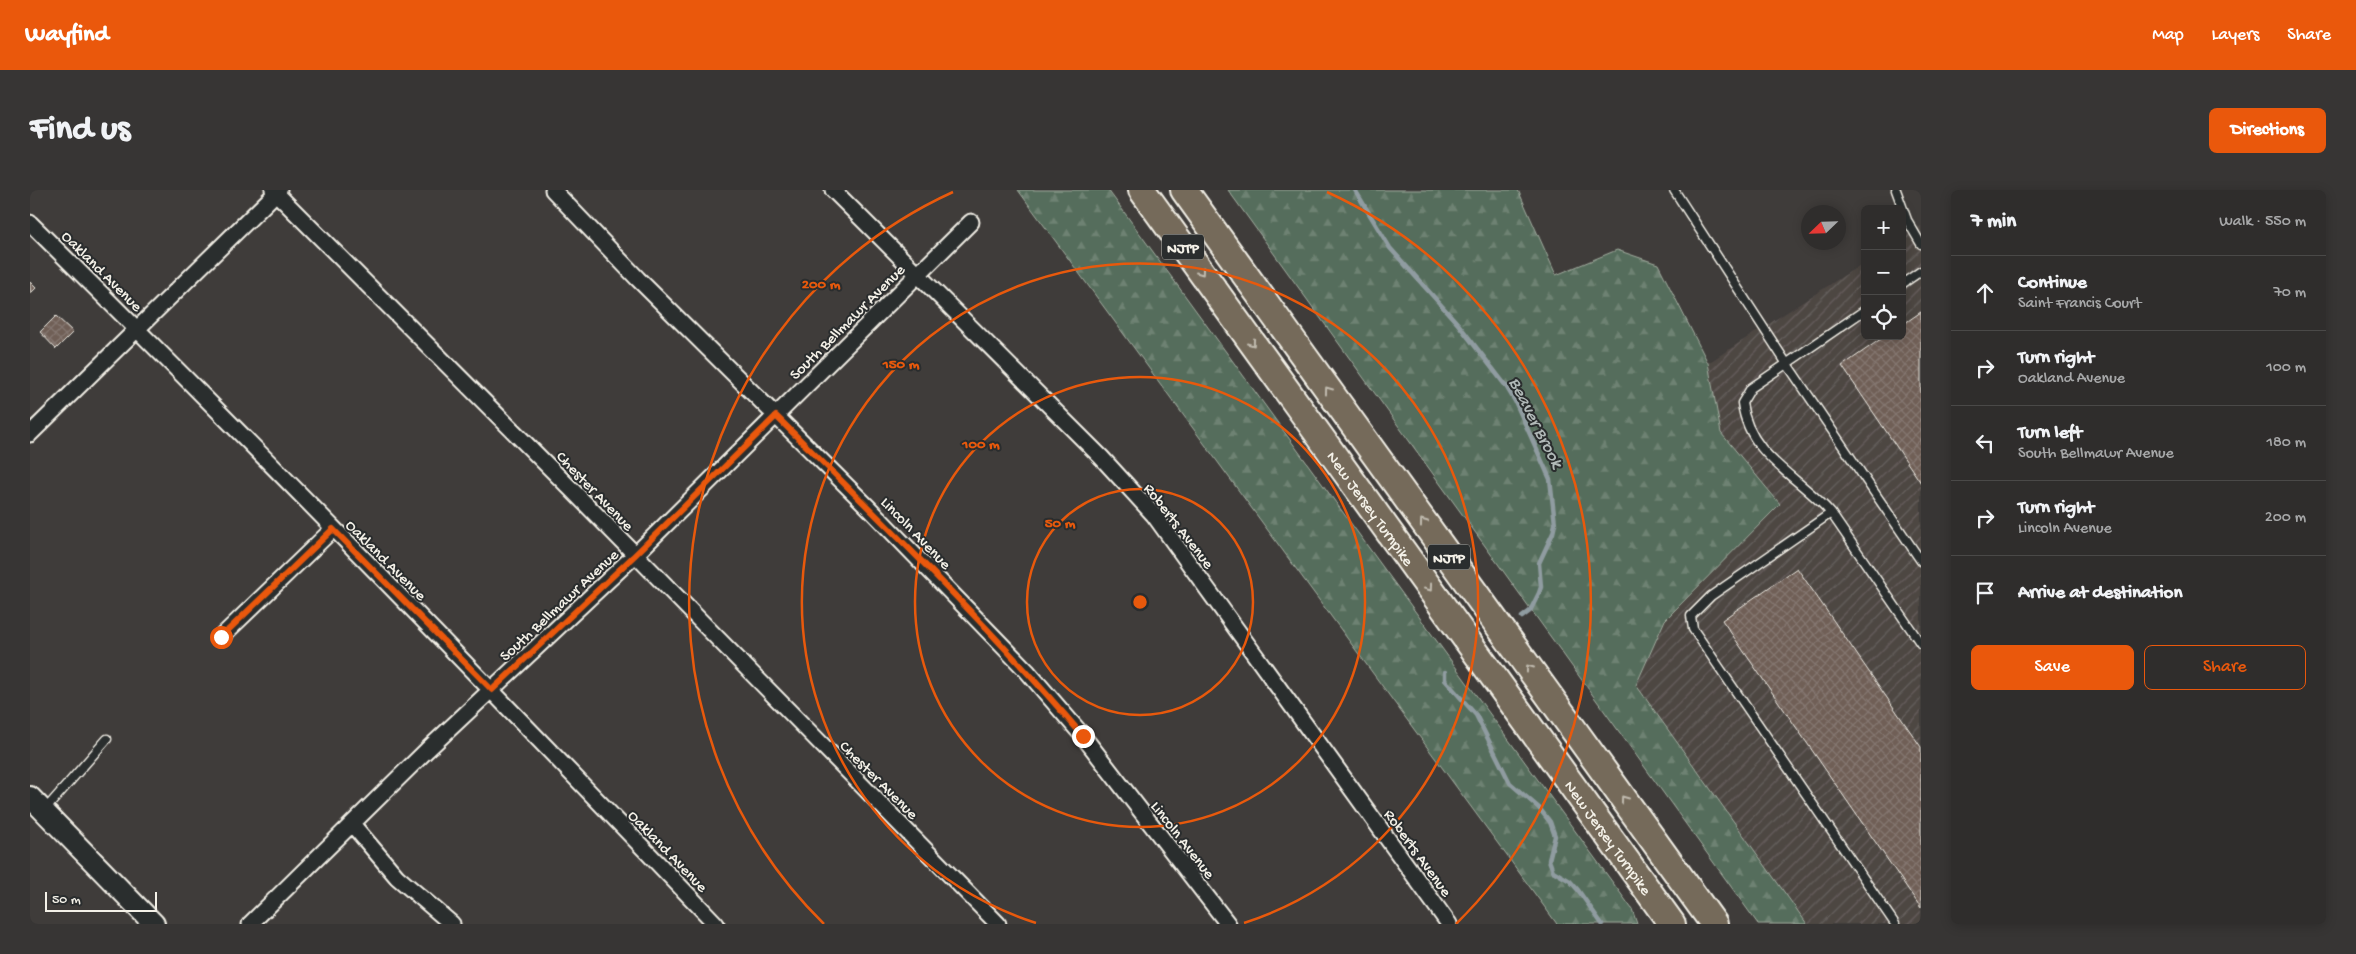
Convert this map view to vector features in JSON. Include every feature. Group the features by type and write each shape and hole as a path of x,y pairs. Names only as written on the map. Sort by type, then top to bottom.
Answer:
{"highway":[{"name":"New Jersey Turnpike","path":"1142,190 1672,924"},
{"name":"New Jersey Turnpike","path":"1184,190 1714,924"},
{"path":"1532,730 1598,841 1654,924"},
{"path":"1644,826 1728,924"}],"main road":[{"path":"37,804 154,924"}],"street":[{"name":"Lincoln Avenue","path":"553,190 1028,671 1083,736 1228,924"},
{"name":"Roberts Avenue","path":"833,190 1101,457 1154,514 1449,924"},
{"path":"30,434 276,191"},
{"name":"Chester Avenue","path":"276,191 635,555 990,921"},
{"name":"South Bellmawr Avenue","path":"250,924 352,824 635,555 971,222"},
{"name":"Oakland Avenue","path":"30,223 137,329 492,690 716,924"},
{"path":"221,637 333,529"},
{"path":"352,824 397,877 452,924"}],"lane":[{"path":"1674,190 1787,364 1920,556"},
{"path":"1896,190 1907,220 1921,244"},
{"path":"1906,281 1921,270"},
{"path":"1861,313 1751,388 1742,403 1744,421 1772,460 1798,485 1817,497 1831,513 1921,644"},
{"path":"1831,513 1711,596 1691,616 1693,629 1895,924"},
{"path":"37,804 107,739"}],"shaded area":[{"path":"1921,226 1921,924 1807,924 1636,685 1665,620 1780,504 1720,433 1708,363 1861,265 1861,340 1906,340 1906,235"}],"green space":[{"path":"1018,190 1108,190 1632,909 1637,924 1557,924"},
{"path":"1228,190 1518,190 1556,275 1617,250 1658,264 1708,363 1721,433 1780,504 1665,620 1636,685 1807,924 1758,924"}],"building":[{"path":"30,282 36,288 30,294"},
{"path":"1921,312 1921,483 1842,366 1879,340 1906,340 1906,322"},
{"path":"56,316 73,332 56,349 40,332"},
{"path":"1797,568 1921,747 1921,908 1722,620"}],"waterway":[{"name":"Beaver Brook","path":"1355,190 1390,248 1458,324 1506,386 1515,401 1550,479 1555,524 1553,533 1539,563 1541,587 1539,593 1530,611 1522,617"},
{"name":"Beaver Brook","path":"1445,672 1445,680 1476,715 1510,783 1539,808 1550,822 1555,836 1549,860 1553,871 1570,881 1602,924"}],"route":[{"path":"221,637 333,529 492,690 635,555 776,416 1028,671 1083,736"}]}
